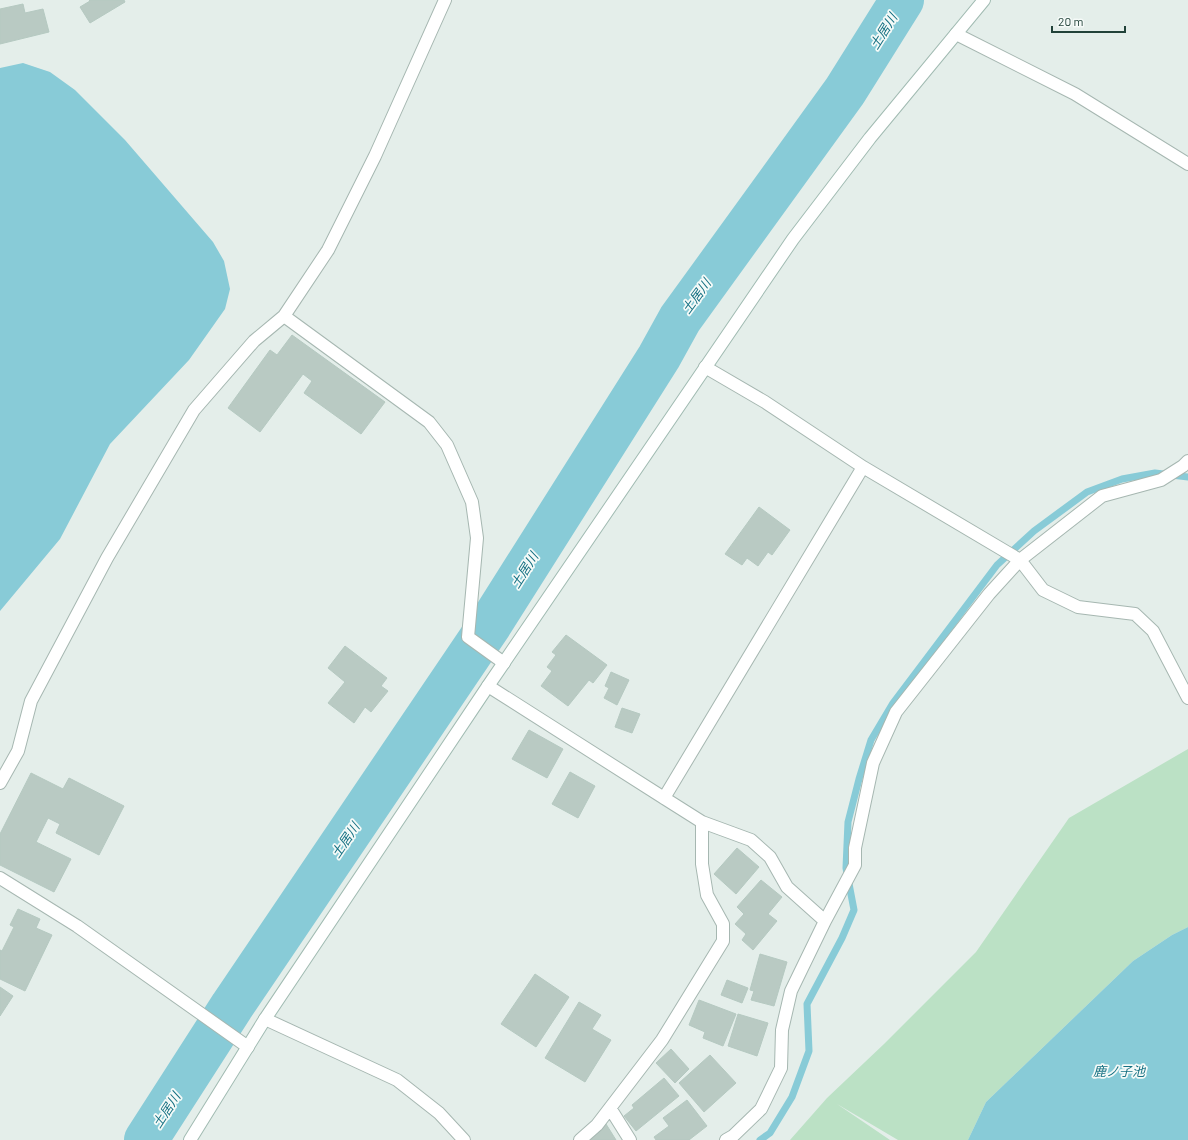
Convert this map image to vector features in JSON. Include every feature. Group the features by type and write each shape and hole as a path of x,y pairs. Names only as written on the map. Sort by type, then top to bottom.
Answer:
{"street":[{"path":"0,783 18,751 31,701 107,558 194,410 254,341 284,316 328,250 376,156 445,0"},
{"path":"190,1140 266,1019 488,686 792,239 870,138 984,0"},
{"path":"956,34 1075,94 1188,164"},
{"path":"284,316 429,422 447,445 472,502 477,538 468,637 504,664"},
{"path":"705,367 765,402 863,467 1020,560 1043,590 1078,607 1135,614 1153,631 1188,698"},
{"path":"726,1140 733,1136 761,1109 781,1068 782,1030 791,991 825,921 855,865 855,848 873,763 896,712 989,594 1020,560 1102,496 1161,480 1184,466 1188,461"},
{"path":"664,798 863,467"},
{"path":"488,686 702,822 751,840 770,858 787,887 825,921"},
{"path":"580,1140 597,1125 662,1040 722,941 723,924 707,895 702,864 702,822"},
{"path":"0,878 77,926 248,1047"},
{"path":"266,1019 397,1080 439,1113 464,1140"},
{"path":"610,1108 630,1140"}],"green space":[{"path":"1188,749 1188,927 1172,935 1133,961 986,1102 968,1140 898,1140 837,1104 890,1140 790,1140 827,1098 884,1044 976,952 1069,818"}],"water":[{"path":"23,63 50,72 75,90 125,140 213,242 224,261 230,289 225,309 189,360 110,444 60,539 0,611 0,68"},
{"name":"鹿ノ子池","path":"1188,927 1188,1140 968,1140 986,1102 1133,961 1172,935"}],"building":[{"path":"89,0 124,0 125,2 90,23 80,7 90,1"},
{"path":"23,4 25,13 43,9 49,32 0,44 0,9"},
{"path":"292,335 385,402 361,434 304,393 312,381 303,374 260,432 228,408 270,350 277,355"},
{"path":"759,507 790,530 772,555 768,552 758,566 747,558 742,565 725,554"},
{"path":"566,635 607,665 593,683 589,680 568,706 541,686 552,671 547,667 556,655 552,652"},
{"path":"345,646 387,678 381,686 388,691 371,712 365,707 354,723 328,703 345,682 328,668"},
{"path":"611,672 629,680 617,705 604,698 609,688 605,686"},
{"path":"622,708 640,714 632,733 615,727"},
{"path":"529,730 563,749 547,778 512,759"},
{"path":"570,772 595,786 578,818 552,804"},
{"path":"31,773 63,789 69,778 124,806 99,855 56,833 60,824 48,818 36,842 71,859 54,892 0,865 0,834"},
{"path":"737,848 759,867 736,894 714,874"},
{"path":"761,880 782,897 768,914 777,921 753,950 742,940 746,934 735,924 744,914 737,907"},
{"path":"18,909 40,919 36,928 52,935 25,991 0,979 0,950 2,951 14,927 10,925"},
{"path":"760,954 787,962 774,1006 751,1000 754,991 750,990"},
{"path":"535,974 569,997 536,1047 501,1024"},
{"path":"727,980 748,988 742,1003 721,995"},
{"path":"0,987 13,996 0,1016"},
{"path":"699,1000 736,1014 723,1046 703,1038 705,1032 689,1025"},
{"path":"579,1002 601,1015 592,1029 611,1040 585,1082 545,1058"},
{"path":"738,1014 768,1023 757,1056 728,1046"},
{"path":"671,1049 689,1069 675,1083 656,1063"},
{"path":"710,1055 736,1083 704,1112 679,1083"},
{"path":"664,1078 679,1096 636,1131 624,1116 634,1108 632,1105"},
{"path":"687,1100 707,1126 689,1140 656,1140 654,1137 669,1126 663,1118"},
{"path":"606,1124 616,1140 591,1140"}],"waterway":[{"name":"土居川","path":"146,1140 232,1006 489,626 659,357 680,319 845,91 902,0"},
{"path":"760,1140 770,1133 792,1097 809,1051 807,1004 842,938 854,910 846,868 848,822 871,740 893,703 997,565 1034,531 1087,492 1122,479 1155,473 1188,477"}]}
